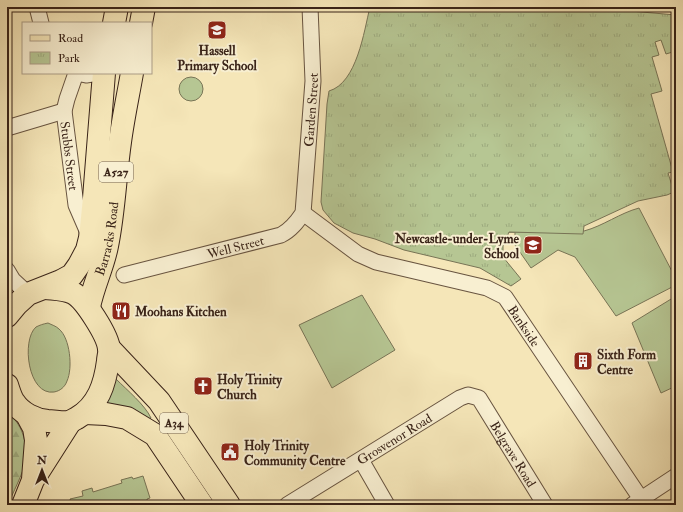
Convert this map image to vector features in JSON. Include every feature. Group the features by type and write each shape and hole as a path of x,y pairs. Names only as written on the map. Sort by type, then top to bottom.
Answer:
{"main road":[{"path":"114,22 117,7"},
{"path":"141,22 144,7"},
{"name":"Barracks Road","path":"7,316 17,304 37,291 61,281 72,274 87,250 90,238 104,74"},
{"name":"Barracks Road","path":"88,307 100,271 110,228 120,141 132,74"},
{"name":"A34","path":"37,291 64,290 80,298 88,307 104,335 109,348 158,401 229,505"},
{"path":"32,480 78,418 95,402 102,388 109,348"},
{"path":"14,400 34,428 36,440 32,480 23,505"},
{"name":"A34","path":"14,400 43,421 106,414 128,418 154,435 202,505"}],"street":[{"path":"37,7 41,22"},
{"name":"Garden Street","path":"303,213 313,81 310,7"},
{"name":"Stubbs Street","path":"76,74 64,110 76,204 90,238"},
{"name":"Stubbs Street","path":"81,74 92,74"},
{"path":"7,128 64,110"},
{"name":"Well Street","path":"124,274 161,272 281,235 288,232 303,213"},
{"name":"Bankside","path":"303,213 358,254 376,262 486,288 505,297 635,503"},
{"path":"7,270 13,280 37,291"},
{"name":"Grosvenor Road","path":"287,505 460,398 478,394"},
{"name":"Belgrave Road","path":"478,394 545,505"},
{"path":"360,460 387,505"},
{"path":"635,503 676,476"}],"green space":[{"name":"Newcastle-under-Lyme School","path":"370,7 585,7 676,15 676,51 666,54 661,40 655,42 659,55 652,57 662,91 651,94 673,172 668,173 674,192 667,195 638,201 584,226 583,234 509,232 503,246 503,257 521,279 511,286 480,268 404,250 375,239 353,233 334,223 323,210 321,202 329,91 339,86 353,67 362,42"},
{"path":"191,77 200,80 203,89 200,98 191,101 182,98 179,89 182,80"},
{"path":"639,208 676,279 676,285 616,316 575,257 558,250 531,268 515,245 515,232 509,232 584,231"},
{"path":"362,295 395,350 332,388 299,325"},
{"path":"676,296 676,386 661,393 632,323"},
{"path":"48,323 57,327 63,333 68,346 70,361 69,375 65,385 58,391 54,392 45,391 38,385 33,377 28,354 31,334 36,327"},
{"path":"116,379 140,403 151,418 147,419 105,406 112,380"},
{"path":"7,411 17,422 23,434 26,447 25,462 8,505 7,505"},
{"path":"143,476 150,498 147,499 148,505 72,505 70,499 83,496 82,491 92,488 93,492 122,483 121,480"}],"place":[{"name":"Hassell Primary School","path":"217,30"},
{"name":"Newcastle-under-Lyme School","path":"533,245"},
{"name":"Moohans Kitchen","path":"121,311"},
{"name":"Sixth Form Centre","path":"583,361"},
{"name":"Holy Trinity Church","path":"203,386"},
{"name":"Holy Trinity Community Centre","path":"230,452"}]}
